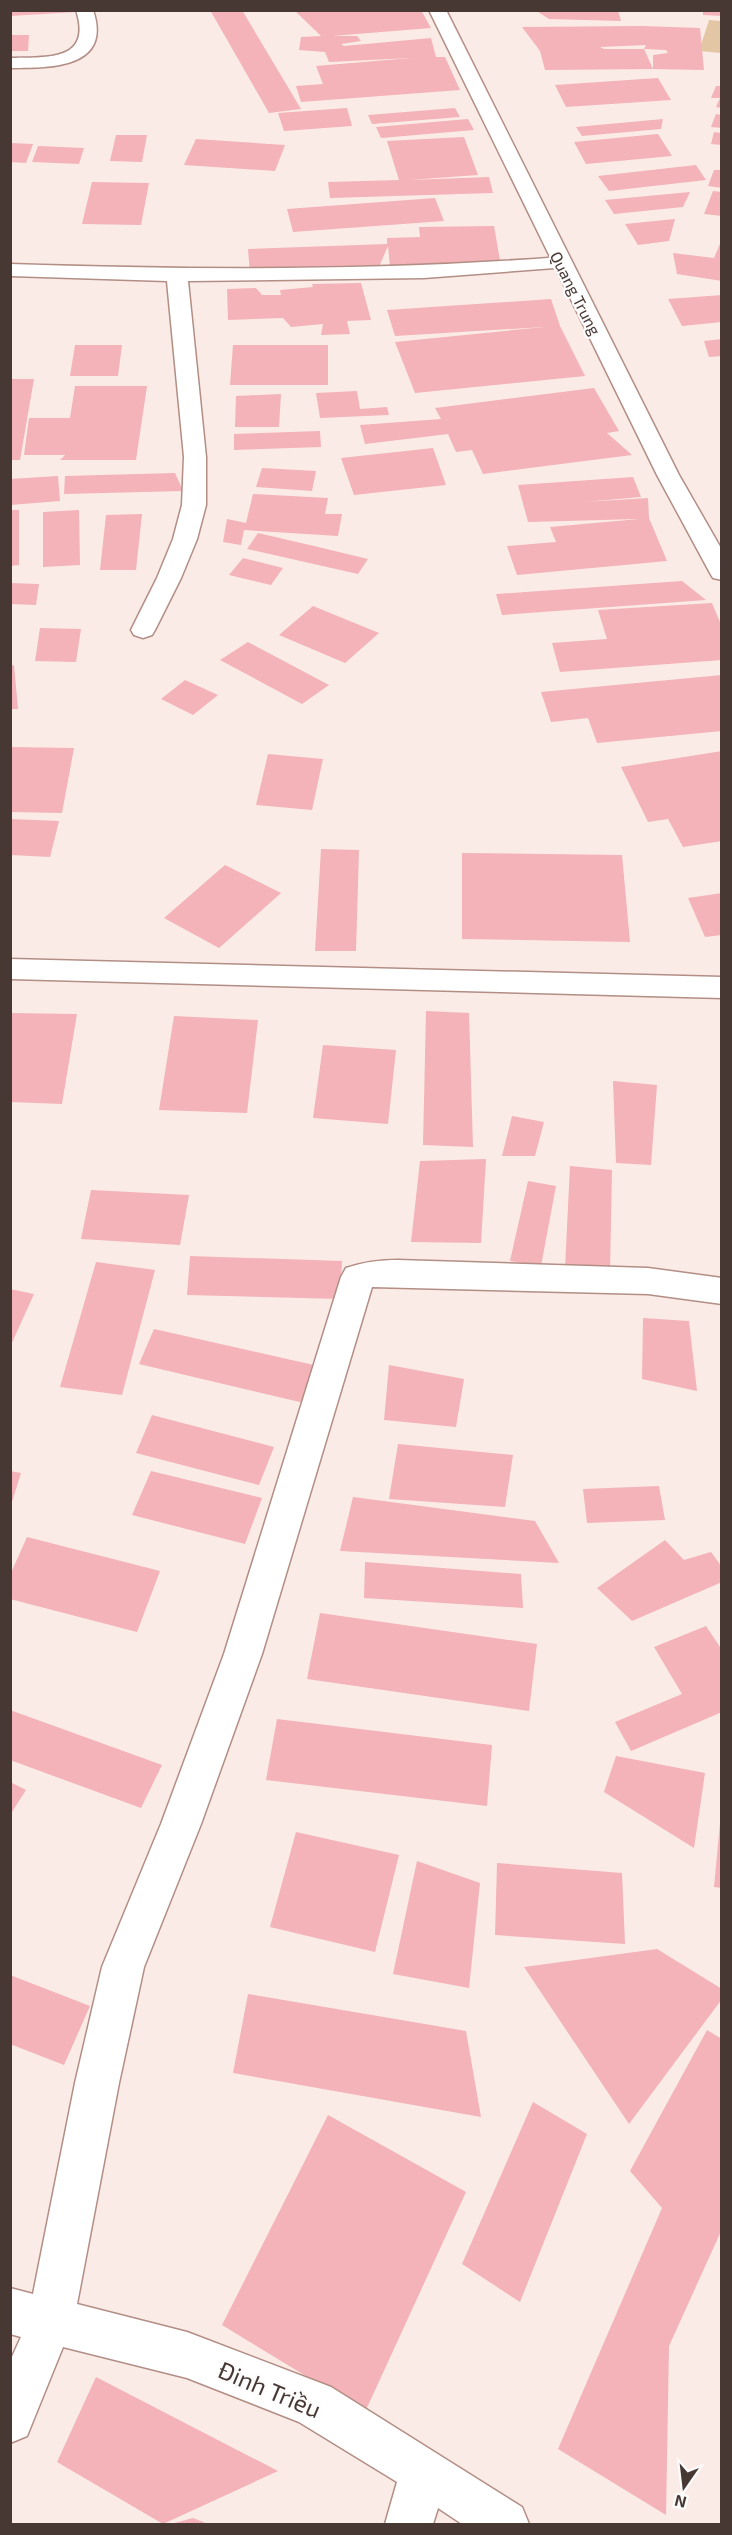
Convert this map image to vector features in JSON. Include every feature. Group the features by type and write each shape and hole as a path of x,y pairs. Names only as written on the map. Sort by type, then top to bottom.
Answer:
{"street":[{"path":"10,63 73,57 85,48 90,30 84,10"},
{"name":"Quang Trung","path":"437,10 668,475 722,573"},
{"path":"10,270 177,274 378,274 473,271 561,263"},
{"path":"143,630 169,578 185,539 194,505 195,457 177,274"},
{"path":"10,969 722,988"},
{"path":"10,2419 31,2316 97,2083 123,1966 181,1824 243,1654 358,1277 369,1274 398,1273 648,1281 722,1291"},
{"name":"Đinh Triều","path":"31,2316 186,2355 314,2404 505,2524"},
{"path":"410,2524 424,2471"}],"shaded area":[{"path":"709,20 721,21 721,53 699,51"}],"building":[{"path":"10,10 76,10 76,12 10,16"},
{"path":"210,10 242,10 301,109 269,113"},
{"path":"294,10 421,10 431,28 332,36 357,36 361,41 341,44 344,46 431,38 436,57 445,57 460,90 301,102 296,86 323,84 316,66 411,58 329,62 325,52 299,50 301,37 321,36"},
{"path":"535,10 618,10 621,21 549,19"},
{"path":"703,10 722,10 722,16 703,15"},
{"path":"522,27 700,28 704,70 545,70 540,51","holes":["646,45 644,49 604,49 600,47","644,49 666,50 668,53 653,55 653,69"]},
{"path":"10,35 29,35 28,51 10,51"},
{"path":"658,78 671,100 566,107 555,85"},
{"path":"716,86 722,86 722,108 716,107 720,98 711,98"},
{"path":"347,108 352,126 284,131 278,113"},
{"path":"455,108 460,117 372,124 368,115"},
{"path":"716,114 722,115 722,128 711,127"},
{"path":"468,119 474,130 381,138 376,127"},
{"path":"663,119 661,129 582,136 576,127"},
{"path":"714,132 722,133 722,145 711,144"},
{"path":"658,134 672,156 586,164 574,142"},
{"path":"116,135 147,135 142,162 110,161"},
{"path":"464,137 478,175 409,180 489,177 493,193 330,198 328,182 399,180 387,141"},
{"path":"196,139 285,145 275,171 184,165"},
{"path":"10,143 33,144 26,163 10,162"},
{"path":"38,146 84,148 79,164 32,162"},
{"path":"696,165 706,180 609,191 598,176"},
{"path":"714,170 722,170 722,188 708,186"},
{"path":"92,182 149,183 141,225 82,224"},
{"path":"713,191 722,192 722,216 704,214"},
{"path":"690,192 683,207 614,214 605,200"},
{"path":"435,198 444,221 293,232 287,209"},
{"path":"675,219 669,241 638,245 625,224"},
{"path":"494,226 501,266 390,267 388,246 378,269 250,274 248,249 387,244 387,238 420,237 419,227"},
{"path":"722,239 722,281 677,274 673,253 714,258"},
{"path":"361,283 371,320 347,321 350,334 321,335 323,324 291,327 283,318 228,320 227,289 256,288 262,295 281,295 280,290 313,287 312,284"},
{"path":"722,295 722,322 682,326 668,299"},
{"path":"551,299 560,326 585,376 415,393 395,342 544,327 395,336 387,310"},
{"path":"722,339 722,356 709,357 704,341"},
{"path":"75,345 122,345 118,376 70,376"},
{"path":"233,345 328,345 328,385 230,385"},
{"path":"10,379 34,379 20,460 10,460"},
{"path":"75,386 147,386 136,460 60,460 65,455 24,455 29,418 70,418"},
{"path":"594,388 619,431 607,433 632,455 483,474 472,450 456,452 448,434 365,444 360,425 441,419 435,408"},
{"path":"357,391 360,409 387,407 389,415 320,418 316,393"},
{"path":"281,394 279,427 235,427 236,396"},
{"path":"320,431 321,447 234,450 234,434"},
{"path":"433,448 446,485 354,495 341,458"},
{"path":"262,468 316,471 312,491 256,487"},
{"path":"175,473 183,491 64,494 65,476"},
{"path":"58,476 60,501 10,505 10,479"},
{"path":"633,477 641,497 584,502 648,498 649,518 667,561 517,575 507,546 556,542 550,527 639,519 528,522 518,485"},
{"path":"253,494 328,498 325,514 342,514 338,536 244,530 241,545 223,542 227,519 246,523"},
{"path":"10,510 19,510 19,565 10,566"},
{"path":"79,510 80,565 43,567 43,512"},
{"path":"142,514 136,570 100,570 106,515"},
{"path":"258,533 368,559 358,574 247,549"},
{"path":"243,558 283,568 271,585 229,575"},
{"path":"682,581 706,600 502,615 496,594"},
{"path":"10,583 39,584 36,605 10,604"},
{"path":"712,603 722,627 722,660 560,672 552,643 607,639 598,610"},
{"path":"313,606 379,633 345,663 279,635"},
{"path":"40,628 81,629 76,662 35,661"},
{"path":"248,642 329,685 302,704 220,660"},
{"path":"14,665 18,709 10,709 10,666"},
{"path":"722,675 722,731 597,743 588,718 551,722 541,692"},
{"path":"185,680 218,695 193,715 161,699"},
{"path":"10,747 74,748 62,813 10,812"},
{"path":"722,751 722,841 683,847 668,819 648,822 621,767"},
{"path":"268,754 323,759 312,810 256,805"},
{"path":"10,819 59,821 50,857 10,855"},
{"path":"321,849 359,850 356,951 315,951"},
{"path":"462,853 622,855 630,942 462,939"},
{"path":"225,865 281,893 219,948 164,918"},
{"path":"722,893 722,935 705,937 688,898"},
{"path":"426,1011 469,1013 473,1147 423,1145"},
{"path":"10,1013 77,1014 62,1104 10,1102"},
{"path":"174,1016 258,1020 247,1113 159,1110"},
{"path":"323,1045 396,1050 388,1124 313,1118"},
{"path":"613,1081 657,1085 651,1165 616,1163"},
{"path":"512,1116 544,1122 535,1156 502,1156"},
{"path":"486,1159 481,1243 411,1242 420,1161"},
{"path":"570,1166 612,1170 610,1272 565,1268"},
{"path":"528,1181 556,1186 541,1266 510,1261"},
{"path":"91,1190 189,1195 180,1245 81,1239"},
{"path":"190,1256 342,1261 340,1299 187,1295"},
{"path":"96,1262 155,1270 122,1395 60,1387"},
{"path":"10,1289 34,1294 10,1347"},
{"path":"643,1318 689,1321 697,1391 642,1379"},
{"path":"154,1329 318,1366 304,1403 139,1364"},
{"path":"389,1365 464,1379 456,1427 384,1420"},
{"path":"152,1415 274,1447 259,1485 136,1453"},
{"path":"398,1444 513,1455 505,1507 389,1499"},
{"path":"10,1471 21,1473 11,1505 10,1505"},
{"path":"151,1471 262,1498 245,1544 132,1515"},
{"path":"659,1486 665,1520 587,1523 583,1489"},
{"path":"353,1497 535,1521 559,1563 340,1551"},
{"path":"27,1537 160,1571 137,1632 10,1599 10,1575"},
{"path":"665,1540 684,1560 711,1552 722,1567 722,1582 632,1621 597,1588"},
{"path":"365,1562 521,1574 523,1608 364,1598"},
{"path":"320,1613 537,1644 529,1711 307,1679"},
{"path":"706,1626 722,1650 722,1712 631,1751 615,1722 682,1694 654,1647"},
{"path":"10,1710 162,1765 141,1808 10,1760"},
{"path":"277,1719 492,1745 487,1806 266,1780"},
{"path":"616,1756 705,1773 694,1848 604,1792"},
{"path":"10,1782 26,1790 10,1815"},
{"path":"720,1823 722,1823 722,1888 714,1887"},
{"path":"296,1832 399,1855 375,1952 270,1927"},
{"path":"417,1861 480,1883 469,1988 393,1974"},
{"path":"497,1863 622,1873 625,1944 495,1935"},
{"path":"657,1949 722,1989 722,1999 629,2124 524,1967"},
{"path":"10,1975 90,2006 64,2065 10,2044"},
{"path":"248,1994 466,2031 481,2117 233,2073"},
{"path":"707,2030 722,2039 722,2229 669,2346 666,2515 558,2449 662,2208 630,2171"},
{"path":"533,2102 587,2134 520,2302 462,2264"},
{"path":"328,2115 466,2192 365,2412 222,2325"},
{"path":"96,2377 278,2471 163,2524 57,2462"},
{"path":"193,2518 208,2524 171,2524"}]}
